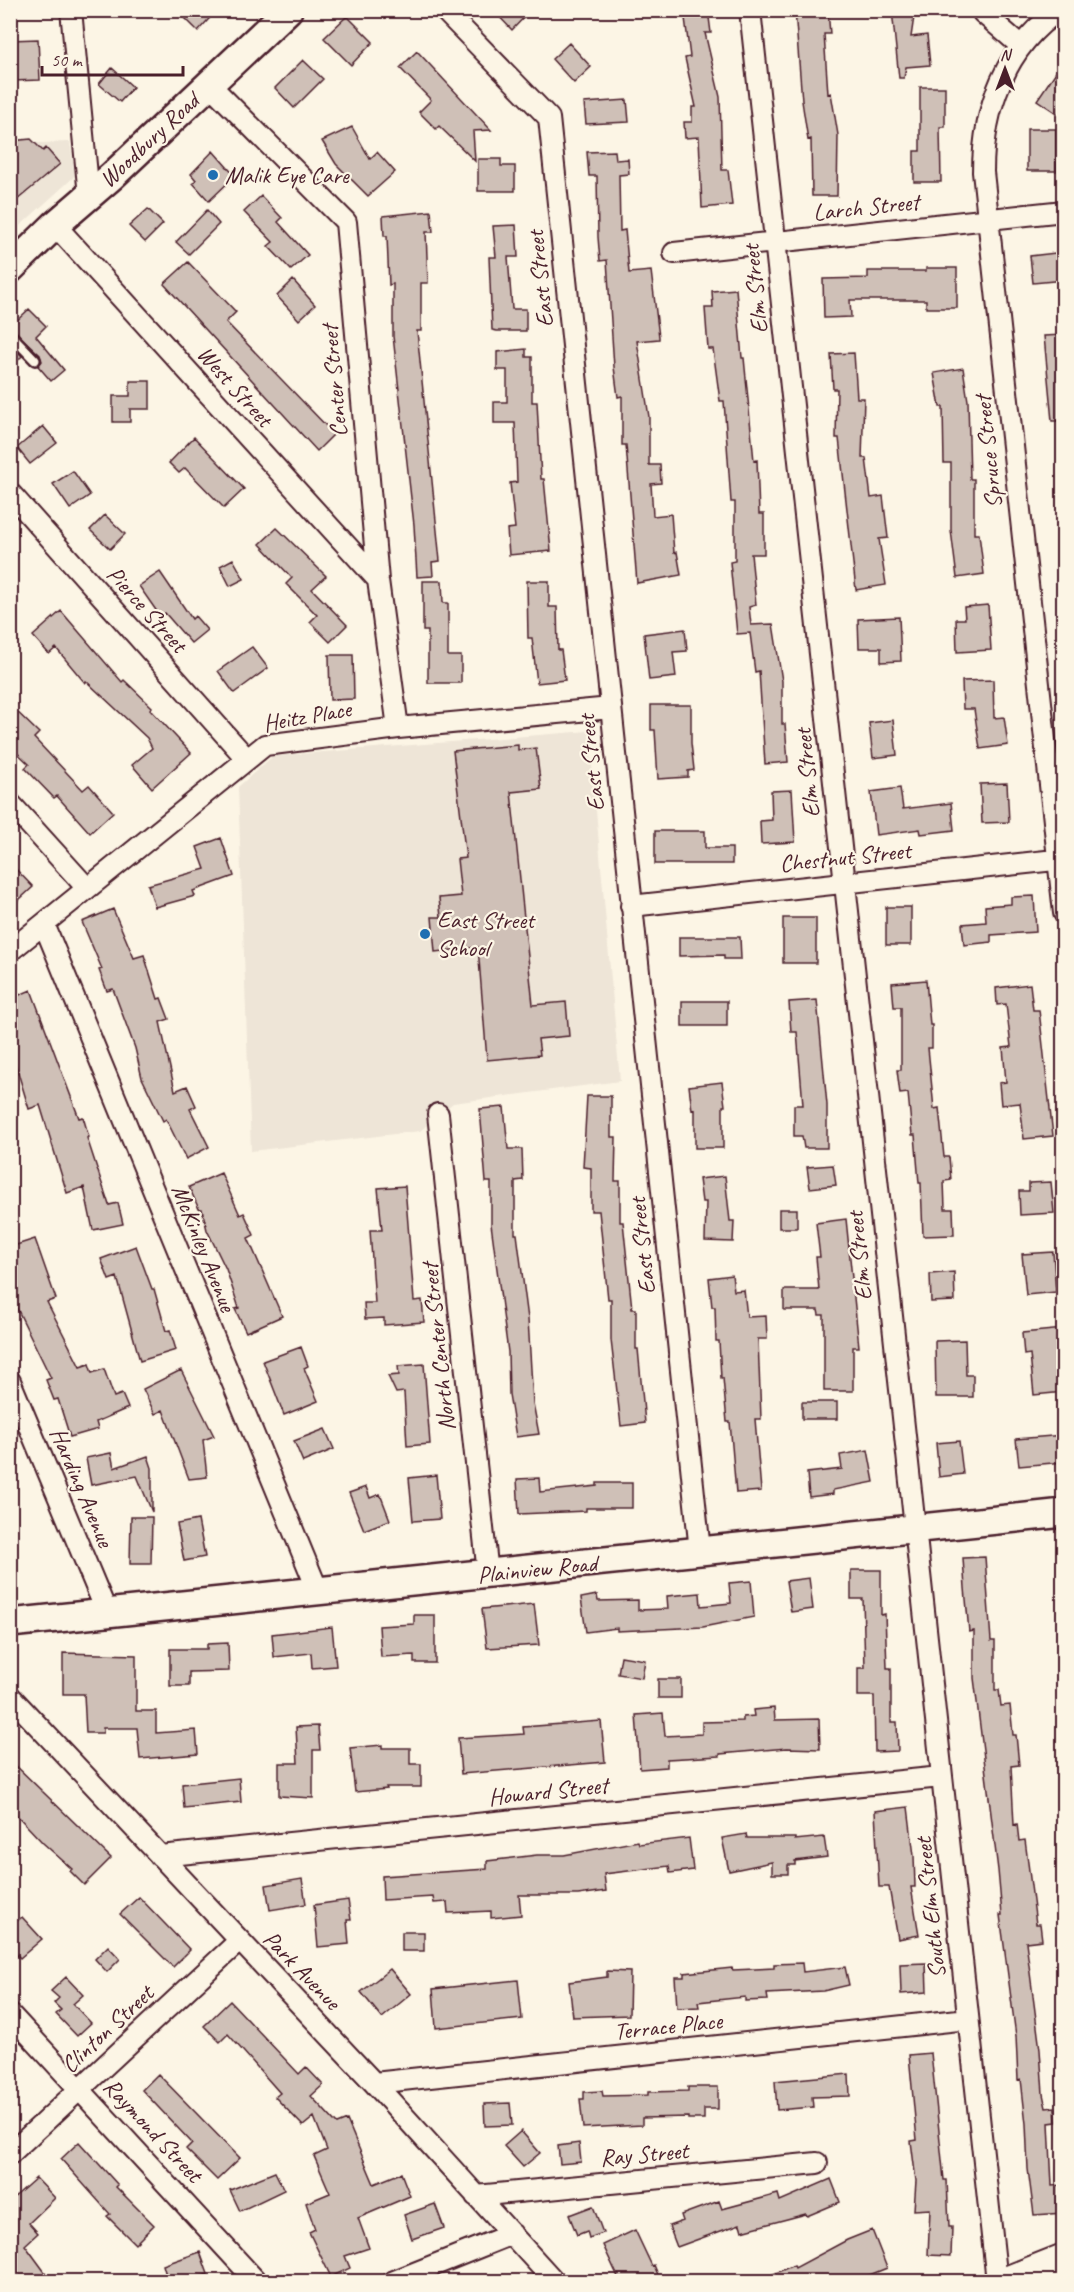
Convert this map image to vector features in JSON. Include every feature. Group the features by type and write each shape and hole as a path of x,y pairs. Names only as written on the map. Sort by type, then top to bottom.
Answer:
{"main road":[{"name":"Woodbury Road","path":"10,269 288,10"},
{"name":"Plainview Road","path":"10,1623 1064,1513"},
{"path":"1006,2282 1064,2259"}],"street":[{"path":"71,10 89,196"},
{"name":"East Street","path":"444,10 549,118 700,1551"},
{"name":"Elm Street","path":"750,10 915,1529"},
{"name":"Spruce Street","path":"1060,10 1022,46 998,85 986,120 983,172 1060,859 1064,913"},
{"path":"982,13 1022,46"},
{"name":"Center Street","path":"209,84 345,222 378,580 398,728"},
{"name":"Larch Street","path":"674,253 1064,212"},
{"name":"West Street","path":"55,225 378,580"},
{"name":"Pierce Street","path":"10,493 246,758"},
{"name":"Heitz Place","path":"10,951 246,758 265,745 398,728 611,708"},
{"path":"10,804 87,888"},
{"name":"Chestnut Street","path":"632,906 1060,859"},
{"name":"McKinley Avenue","path":"44,924 318,1591"},
{"name":"North Center Street","path":"438,1114 488,1574"},
{"name":"Harding Avenue","path":"10,1381 107,1613"},
{"name":"South Elm Street","path":"915,1529 997,2282"},
{"name":"Park Avenue","path":"10,1696 374,2083 555,2282"},
{"name":"Howard Street","path":"160,1856 941,1777"},
{"name":"Clinton Street","path":"10,2154 239,1941"},
{"name":"Raymond Street","path":"10,2014 257,2282"},
{"name":"Terrace Place","path":"374,2083 968,2019"},
{"name":"Ray Street","path":"476,2196 818,2163"},
{"path":"392,2282 512,2234"}],"lane":[{"path":"10,334 35,360"}],"shaded area":[{"path":"70,142 75,176 11,234 11,144"},
{"name":"East Street School","path":"589,731 620,1081 453,1103 420,1131 251,1151 238,787 273,756"}],"building":[{"path":"177,10 217,10 198,31"},
{"path":"493,10 531,10 512,30"},
{"path":"684,10 708,10 711,33 705,33 720,97 722,170 728,170 732,205 702,208 699,137 685,138 684,122 692,122 692,107 696,107 685,58 690,57"},
{"path":"795,10 828,10 830,34 824,34 828,94 831,93 838,135 837,196 812,196 811,139 808,140 802,101"},
{"path":"892,10 915,10 911,37 927,35 930,65 906,67 904,78 899,78"},
{"path":"347,16 373,42 351,65 324,38"},
{"path":"38,39 40,80 12,81 10,40"},
{"path":"569,43 591,67 574,83 552,59"},
{"path":"417,51 491,130 473,131 475,161 439,126 436,129 419,112 431,100 400,68"},
{"path":"303,60 323,79 294,108 275,88"},
{"path":"1064,60 1064,118 1037,100"},
{"path":"112,68 133,87 120,102 99,84"},
{"path":"920,87 945,87 945,127 940,127 941,182 914,182 914,151 920,151"},
{"path":"627,100 629,122 586,124 584,103"},
{"path":"352,127 370,159 377,152 395,172 368,196 336,164 322,141"},
{"path":"1027,129 1056,129 1056,171 1027,171"},
{"path":"31,139 43,151 46,148 60,164 10,206 10,141"},
{"name":"Malik Eye Care","path":"213,151 235,176 209,201 193,183 196,180 191,174"},
{"path":"615,151 616,160 628,159 629,174 619,175 620,231 625,230 629,273 651,271 659,337 659,339 637,341 649,417 649,465 660,465 661,483 651,484 653,516 671,514 674,553 677,552 681,575 637,583 626,445 622,445 622,396 618,397 614,367 607,260 600,261 597,176 589,176 587,152"},
{"path":"478,159 501,159 501,166 515,166 515,191 478,191"},
{"path":"261,196 282,218 278,222 308,255 291,270 268,246 273,242 244,212"},
{"path":"148,209 163,224 145,242 129,226"},
{"path":"207,210 219,224 189,254 176,242"},
{"path":"431,211 433,232 426,232 428,283 421,283 421,331 417,331 440,561 432,562 433,576 417,577 414,525 393,336 393,284 389,285 387,236 384,236 383,216"},
{"path":"516,225 518,257 508,257 512,309 526,309 526,331 492,330 489,257 496,257 493,226"},
{"path":"1064,252 1064,280 1033,283 1030,256"},
{"path":"188,262 236,312 226,322 334,434 317,451 164,284"},
{"path":"926,268 957,268 957,308 926,308 926,300 850,300 851,317 824,318 823,279 868,278 868,271 926,271"},
{"path":"293,280 315,305 299,320 277,296"},
{"path":"736,289 754,461 757,460 759,514 764,514 764,554 751,554 756,605 749,607 751,625 773,624 782,681 782,724 785,724 788,762 765,764 759,671 755,672 750,633 737,634 730,562 735,561 735,502 731,502 724,401 720,401 713,349 708,349 705,308 713,308 712,291"},
{"path":"29,309 46,326 36,336 64,370 51,381 38,366 42,361 40,355 10,327"},
{"path":"1064,335 1064,421 1052,421 1044,336"},
{"path":"10,344 22,356 10,368"},
{"path":"526,349 526,357 532,357 532,402 537,402 541,479 544,479 551,551 509,555 507,529 515,528 510,483 517,482 515,423 494,423 494,402 507,402 507,370 497,370 497,352"},
{"path":"854,353 857,398 864,398 862,458 866,458 871,498 883,496 888,538 879,539 886,585 856,590 839,438 836,438 837,389 833,389 831,354"},
{"path":"963,368 968,401 970,479 974,479 974,534 979,534 984,574 957,578 951,530 951,463 944,463 943,407 940,407 934,373"},
{"path":"130,381 150,381 150,409 130,409 130,422 113,422 113,396 130,396"},
{"path":"43,426 57,443 30,464 17,448"},
{"path":"194,437 244,489 224,508 185,468 179,473 169,463"},
{"path":"73,471 90,495 70,509 53,484"},
{"path":"105,515 125,534 110,549 90,530"},
{"path":"277,528 326,576 312,589 347,625 330,642 310,622 317,615 286,584 292,578 260,544"},
{"path":"233,559 244,579 230,586 220,566"},
{"path":"160,572 192,619 195,616 207,630 191,643 165,613 160,616 139,586"},
{"path":"423,581 442,581 443,603 448,603 448,656 461,656 461,683 428,683 428,631 423,631"},
{"path":"527,581 549,581 549,607 557,607 558,650 561,650 565,680 537,683 532,638 528,638"},
{"path":"988,605 991,650 957,652 956,619 965,619 964,607"},
{"path":"61,611 122,682 124,680 152,707 150,709 191,753 152,788 132,765 152,748 147,738 86,681 85,683 56,648 49,654 33,636"},
{"path":"899,617 901,661 881,662 881,648 859,648 858,619"},
{"path":"685,629 687,651 673,652 676,677 649,680 644,634"},
{"path":"252,647 268,668 234,693 218,671"},
{"path":"329,655 353,655 354,699 330,700"},
{"path":"993,680 994,718 1004,717 1008,745 980,749 974,709 963,709 962,681"},
{"path":"10,705 39,733 34,738 83,790 89,785 113,812 90,833 57,796 54,798 25,768 29,764 10,746"},
{"path":"651,705 691,705 694,770 688,771 688,777 658,779 655,730 651,730"},
{"path":"893,720 897,755 873,758 869,723"},
{"path":"518,745 518,750 536,748 541,789 511,792 533,1005 566,1002 569,1036 538,1039 540,1055 487,1060 478,947 435,952 432,917 441,917 439,898 461,896 457,859 466,858 453,751"},
{"path":"1007,783 1009,822 982,823 980,784"},
{"path":"900,788 903,809 951,803 954,830 921,834 920,829 876,835 871,792"},
{"path":"792,790 795,842 761,844 760,821 772,820 771,791"},
{"path":"655,831 705,831 705,848 732,848 732,864 655,864"},
{"path":"221,838 234,876 193,891 195,896 155,907 148,885 205,869 197,847"},
{"path":"10,863 33,887 10,908"},
{"path":"1034,896 1036,932 991,935 991,942 964,945 962,924 986,922 985,906 1011,904 1011,897"},
{"path":"886,907 911,907 911,945 886,945"},
{"path":"113,909 134,958 144,955 158,999 161,998 169,1019 160,1022 175,1091 187,1086 196,1106 190,1109 209,1147 186,1159 166,1119 163,1121 142,1078 135,1048 113,989 107,991 99,970 102,969 82,922"},
{"path":"783,918 816,918 816,963 783,963"},
{"path":"679,937 740,937 741,959 724,959 724,955 679,956"},
{"path":"926,980 930,1025 932,1025 932,1048 928,1048 934,1109 939,1108 944,1157 949,1157 951,1180 944,1181 945,1209 953,1209 954,1235 923,1236 921,1183 919,1183 915,1135 912,1135 908,1093 900,1094 897,1070 901,1070 901,1007 894,1007 892,983"},
{"path":"1030,984 1033,1010 1039,1010 1053,1136 1024,1139 1020,1103 1001,1105 999,1083 1006,1082 1003,1048 1011,1047 1006,1004 997,1005 996,988"},
{"path":"31,990 79,1118 83,1117 89,1137 87,1138 109,1205 118,1203 123,1224 93,1230 84,1187 67,1193 40,1105 29,1109 10,1046 10,999"},
{"path":"817,1000 827,1105 827,1148 804,1148 802,1136 794,1136 794,1105 803,1105 797,1032 791,1032 789,1002"},
{"path":"682,1001 727,1001 727,1026 682,1026"},
{"path":"722,1082 725,1106 723,1106 723,1148 695,1148 695,1109 692,1110 689,1086"},
{"path":"587,1096 611,1096 611,1137 616,1137 615,1181 620,1181 620,1222 623,1222 632,1309 636,1309 636,1349 638,1349 645,1423 621,1426 611,1340 611,1299 608,1299 599,1211 591,1211 591,1168 583,1167"},
{"path":"504,1107 508,1149 522,1149 523,1180 515,1181 515,1234 517,1234 528,1319 533,1403 539,1434 516,1437 509,1394 508,1352 491,1224 491,1182 486,1182 480,1109"},
{"path":"833,1165 836,1185 810,1188 807,1167"},
{"path":"221,1173 240,1215 244,1213 254,1235 248,1238 282,1316 246,1332 235,1309 239,1308 226,1269 207,1230 202,1209 199,1209 189,1187"},
{"path":"725,1176 730,1221 734,1221 733,1242 705,1241 706,1202 702,1202 699,1179"},
{"path":"1051,1182 1054,1213 1020,1215 1019,1191 1029,1191 1029,1183"},
{"path":"405,1186 414,1301 422,1300 424,1322 384,1325 384,1318 365,1319 364,1303 375,1303 370,1230 382,1230 378,1188"},
{"path":"779,1209 797,1209 797,1228 779,1228"},
{"path":"846,1219 859,1347 853,1347 853,1391 824,1391 824,1315 819,1315 818,1310 784,1310 784,1290 819,1290 816,1257 820,1257 816,1223"},
{"path":"35,1239 56,1299 47,1302 80,1367 89,1364 92,1373 104,1369 114,1397 122,1394 128,1408 96,1422 98,1429 70,1437 58,1399 54,1400 46,1380 51,1378 10,1294 10,1247"},
{"path":"136,1246 152,1289 154,1289 166,1331 170,1330 176,1350 140,1361 117,1277 109,1280 101,1259"},
{"path":"1053,1252 1056,1292 1026,1295 1022,1254"},
{"path":"954,1272 955,1301 931,1302 930,1274"},
{"path":"732,1275 734,1291 744,1290 747,1317 766,1316 767,1339 758,1339 761,1419 755,1419 761,1491 736,1493 730,1422 727,1422 719,1341 716,1341 715,1307 712,1307 709,1278"},
{"path":"1064,1329 1064,1392 1034,1395 1030,1354 1024,1355 1022,1333"},
{"path":"965,1340 966,1375 973,1375 973,1397 936,1397 935,1341"},
{"path":"301,1347 308,1366 304,1368 318,1401 284,1415 263,1361"},
{"path":"424,1364 430,1444 407,1446 404,1392 396,1393 388,1376 399,1375 398,1366"},
{"path":"181,1370 214,1436 203,1440 207,1477 189,1479 163,1410 155,1414 143,1389"},
{"path":"802,1402 837,1402 837,1419 802,1419"},
{"path":"325,1429 334,1449 303,1462 294,1441"},
{"path":"1064,1435 1064,1462 1019,1466 1016,1439"},
{"path":"959,1441 963,1474 939,1477 936,1443"},
{"path":"868,1450 874,1482 833,1490 833,1494 809,1497 807,1473 842,1469 840,1455"},
{"path":"111,1453 114,1468 148,1456 152,1468 152,1512 137,1476 91,1485 86,1458"},
{"path":"436,1475 440,1519 413,1521 409,1478"},
{"path":"539,1478 540,1492 597,1486 597,1483 632,1483 632,1508 586,1508 586,1511 519,1514 517,1479"},
{"path":"366,1487 370,1498 380,1494 390,1520 364,1530 349,1493"},
{"path":"131,1517 152,1517 151,1564 130,1564"},
{"path":"198,1520 205,1557 184,1561 177,1524"},
{"path":"985,1557 991,1641 995,1641 995,1690 999,1690 1001,1706 1010,1705 1013,1735 1016,1735 1019,1765 1011,1766 1014,1825 1017,1824 1019,1841 1025,1840 1036,1924 1040,1924 1042,1940 1026,1942 1040,2050 1043,2094 1046,2108 1055,2107 1056,2122 1049,2123 1052,2186 1062,2185 1064,2213 1034,2215 1028,2169 1026,2124 1021,2079 1018,2080 1016,2036 1000,1915 1002,1915 998,1870 974,1678 974,1631 969,1632 965,1588 963,1558"},
{"path":"851,1570 881,1570 881,1615 885,1614 887,1668 891,1668 891,1722 897,1722 898,1751 875,1752 874,1696 858,1696 858,1668 865,1668 863,1599 851,1599"},
{"path":"809,1578 813,1609 791,1612 786,1581"},
{"path":"751,1581 754,1617 703,1627 617,1631 617,1628 586,1632 581,1598 597,1595 598,1601 638,1600 638,1610 668,1609 667,1596 700,1593 701,1606 731,1603 729,1583"},
{"path":"534,1604 539,1645 487,1648 482,1609"},
{"path":"414,1615 435,1615 435,1663 414,1663 414,1655 381,1657 379,1626 414,1624"},
{"path":"332,1627 336,1666 312,1668 311,1653 274,1657 272,1634"},
{"path":"228,1643 229,1671 189,1672 189,1686 170,1686 170,1649 207,1649 207,1644"},
{"path":"63,1653 136,1655 136,1711 156,1711 156,1733 196,1730 198,1754 140,1759 137,1728 103,1728 103,1733 86,1733 84,1694 63,1694"},
{"path":"621,1656 645,1660 642,1678 618,1674"},
{"path":"658,1679 681,1679 681,1698 658,1698"},
{"path":"774,1708 775,1720 819,1719 820,1749 787,1748 720,1754 720,1756 667,1759 667,1767 640,1769 636,1715 663,1713 665,1736 702,1734 702,1722 743,1721 743,1717 754,1716 753,1710"},
{"path":"601,1721 605,1762 461,1774 458,1738 524,1734 523,1727"},
{"path":"318,1726 320,1750 313,1750 313,1798 279,1796 279,1763 298,1763 296,1727"},
{"path":"382,1745 382,1748 410,1748 410,1764 421,1764 421,1787 386,1787 387,1789 355,1792 350,1748"},
{"path":"10,1760 111,1858 84,1885 70,1871 72,1869 43,1843 10,1808"},
{"path":"239,1778 241,1802 184,1808 182,1784"},
{"path":"908,1807 914,1856 915,1887 911,1887 919,1935 898,1939 889,1887 879,1887 875,1811"},
{"path":"746,1834 747,1838 795,1838 795,1840 824,1837 827,1857 795,1861 795,1865 788,1865 788,1874 772,1874 772,1862 729,1871 722,1838"},
{"path":"689,1838 693,1870 670,1873 669,1866 604,1874 606,1891 578,1895 519,1895 521,1915 491,1918 491,1911 448,1913 447,1902 434,1903 433,1897 383,1900 382,1876 487,1869 487,1861 537,1855 564,1855 638,1841 639,1844"},
{"path":"302,1879 306,1904 270,1910 266,1885"},
{"path":"139,1897 190,1950 173,1967 120,1914"},
{"path":"348,1900 351,1920 347,1920 349,1944 318,1947 314,1905"},
{"path":"22,1917 42,1939 20,1958 10,1948 10,1927"},
{"path":"402,1932 424,1932 424,1951 402,1951"},
{"path":"108,1946 120,1959 107,1972 95,1959"},
{"path":"802,1963 803,1972 845,1967 849,1985 823,1991 767,1994 768,2000 745,2001 745,1997 698,2002 699,2007 677,2008 675,1977 684,1977 684,1973 732,1968 733,1970 774,1968 774,1964"},
{"path":"926,1963 927,1992 901,1994 900,1964"},
{"path":"390,1969 411,1994 382,2018 361,1992"},
{"path":"607,1971 630,1972 629,2015 573,2017 569,1982 607,1977"},
{"path":"66,1977 83,1995 73,2004 91,2023 77,2036 56,2014 61,2010 54,2003 59,1998 51,1991"},
{"path":"518,1980 522,2019 436,2028 433,1989"},
{"path":"230,2001 299,2074 306,2067 323,2085 311,2096 337,2124 347,2120 374,2184 401,2173 410,2196 358,2218 369,2248 345,2256 350,2268 331,2277 309,2232 315,2229 306,2203 330,2193 314,2156 327,2150 314,2117 303,2126 275,2097 280,2093 228,2034 220,2042 204,2026"},
{"path":"931,2053 944,2180 947,2180 949,2227 952,2227 951,2256 928,2255 930,2209 914,2210 916,2181 911,2141 917,2140 909,2055"},
{"path":"158,2074 240,2158 217,2180 186,2149 192,2143 142,2090"},
{"path":"849,2074 850,2096 812,2097 813,2107 777,2110 775,2081"},
{"path":"688,2087 718,2087 718,2109 704,2109 704,2119 642,2118 642,2125 583,2128 580,2099 584,2099 584,2092 602,2091 603,2096 648,2095 648,2092 688,2091"},
{"path":"510,2103 512,2125 485,2126 484,2104"},
{"path":"521,2131 540,2153 523,2167 504,2146"},
{"path":"79,2142 118,2185 116,2187 154,2225 135,2244 107,2216 110,2214 61,2159"},
{"path":"579,2143 581,2162 560,2164 558,2146"},
{"path":"275,2172 284,2190 240,2211 230,2190"},
{"path":"36,2178 55,2198 29,2223 38,2233 25,2245 47,2275 39,2282 21,2282 10,2267 10,2201"},
{"path":"831,2179 840,2202 807,2216 806,2214 742,2231 740,2224 677,2247 669,2226 683,2221 681,2215 719,2201 722,2209 778,2194 780,2201"},
{"path":"435,2204 444,2228 412,2239 404,2215"},
{"path":"593,2206 603,2233 589,2238 587,2231 577,2235 569,2215"},
{"path":"635,2230 661,2282 614,2282 619,2279 603,2245"},
{"path":"872,2230 887,2268 852,2282 755,2282 794,2265 795,2268 847,2240"},
{"path":"200,2252 208,2274 187,2282 168,2282 163,2265"}],"place":[{"name":"Malik Eye Care","path":"213,175"},
{"name":"East Street School","path":"425,934"}]}
